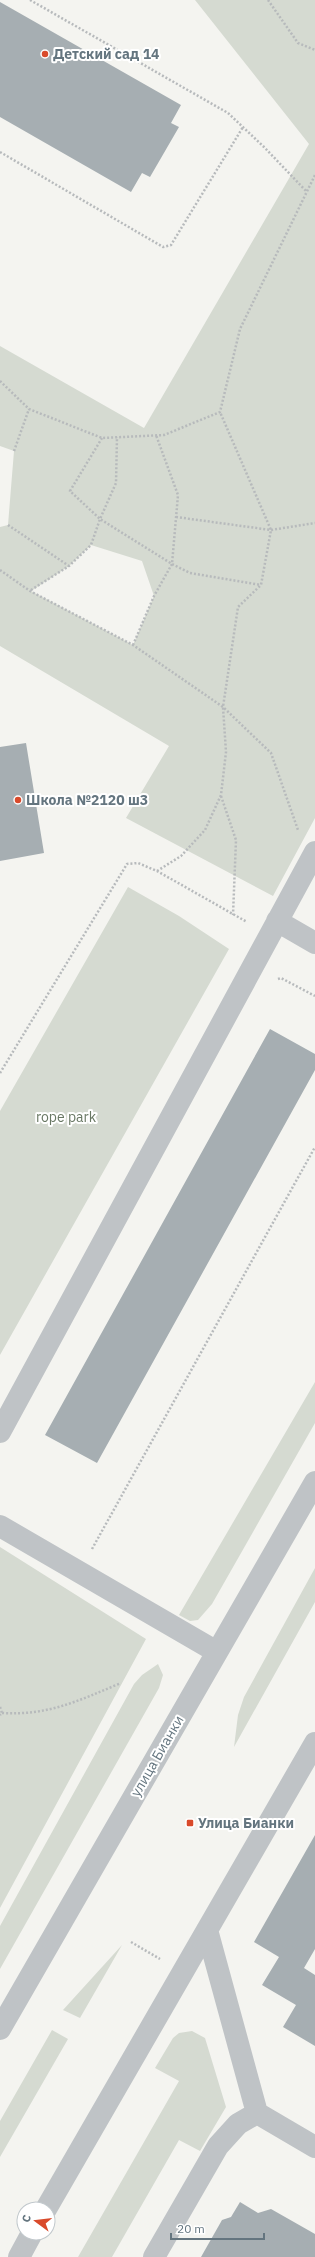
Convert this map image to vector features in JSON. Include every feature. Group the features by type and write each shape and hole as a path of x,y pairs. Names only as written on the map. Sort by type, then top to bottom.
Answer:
{"street":[{"path":"0,1432 315,852"},
{"path":"277,921 315,943"},
{"name":"улица Бианки","path":"0,2030 315,1482"},
{"path":"0,1526 217,1652"},
{"path":"51,2201 315,1743"},
{"path":"208,1930 256,2113 315,2147"},
{"path":"154,2257 218,2146 238,2124 256,2113"},
{"path":"19,2257 28,2241"}],"path":[{"path":"30,0 228,113 307,192"},
{"path":"268,0 298,43 315,50"},
{"path":"0,152 163,247 171,245 243,127"},
{"path":"157,871 181,856 205,830 221,796 226,752 223,707 238,607 261,585 271,530 220,412 240,329 315,175"},
{"path":"0,381 29,409 102,438 164,435 220,412"},
{"path":"14,451 29,409"},
{"path":"133,645 154,596 172,564 178,494 156,435"},
{"path":"30,590 69,566 91,545 100,519 116,483 117,437"},
{"path":"102,438 70,491 100,519 172,564 190,573 261,585"},
{"path":"176,517 271,530 315,523"},
{"path":"8,525 69,566"},
{"path":"0,570 30,590 133,645 223,707 271,753 300,834"},
{"path":"221,796 236,840 233,915"},
{"path":"0,1073 127,864 138,863 157,871 255,927 277,921"},
{"path":"94,1547 315,1147"},
{"path":"0,1707 1,1714 25,1714 62,1707 121,1683"},
{"path":"131,1942 183,1972"}],"green space":[{"path":"195,0 315,0 315,818 273,896 126,818 169,746 0,646 0,527 8,525 14,451 0,446 0,346 144,428 309,144","holes":["91,545 142,561 154,596 133,645 31,591 69,566"]},
{"name":"rope park","path":"128,887 179,916 229,949 0,1355 0,1111"},
{"path":"315,1382 315,1423 212,1604 198,1620 190,1621 179,1615"},
{"path":"0,1547 146,1639 0,1908"},
{"path":"315,1568 315,1602 234,1747 238,1715 244,1697"},
{"path":"158,1664 163,1675 159,1688 0,1969 0,1926 134,1684 142,1675"},
{"path":"122,1945 80,2018 63,2010"},
{"path":"52,2030 68,2039 0,2157 0,2121"},
{"path":"192,2031 205,2038 226,2107 200,2151 179,2140 112,2257 78,2257 179,2081 155,2068 173,2038 179,2033"}],"building":[{"name":"Детский сад 14","path":"0,2 181,105 171,123 179,127 150,177 142,173 131,192 0,117"},
{"name":"Школа №2120 ш3","path":"26,743 44,853 0,861 0,747"},
{"path":"270,1029 315,1054 315,1070 97,1463 45,1435"},
{"path":"315,1835 315,1949 304,1968 315,1975 315,2046 283,2027 296,2005 262,1985 279,1957 254,1942"},
{"path":"240,2202 258,2213 271,2209 315,2234 315,2257 201,2257 222,2220 231,2217"}],"place":[{"name":"Детский сад 14","path":"45,54"},
{"name":"Школа №2120 ш3","path":"18,800"},
{"name":"Улица Бианки","path":"190,1823"}]}
